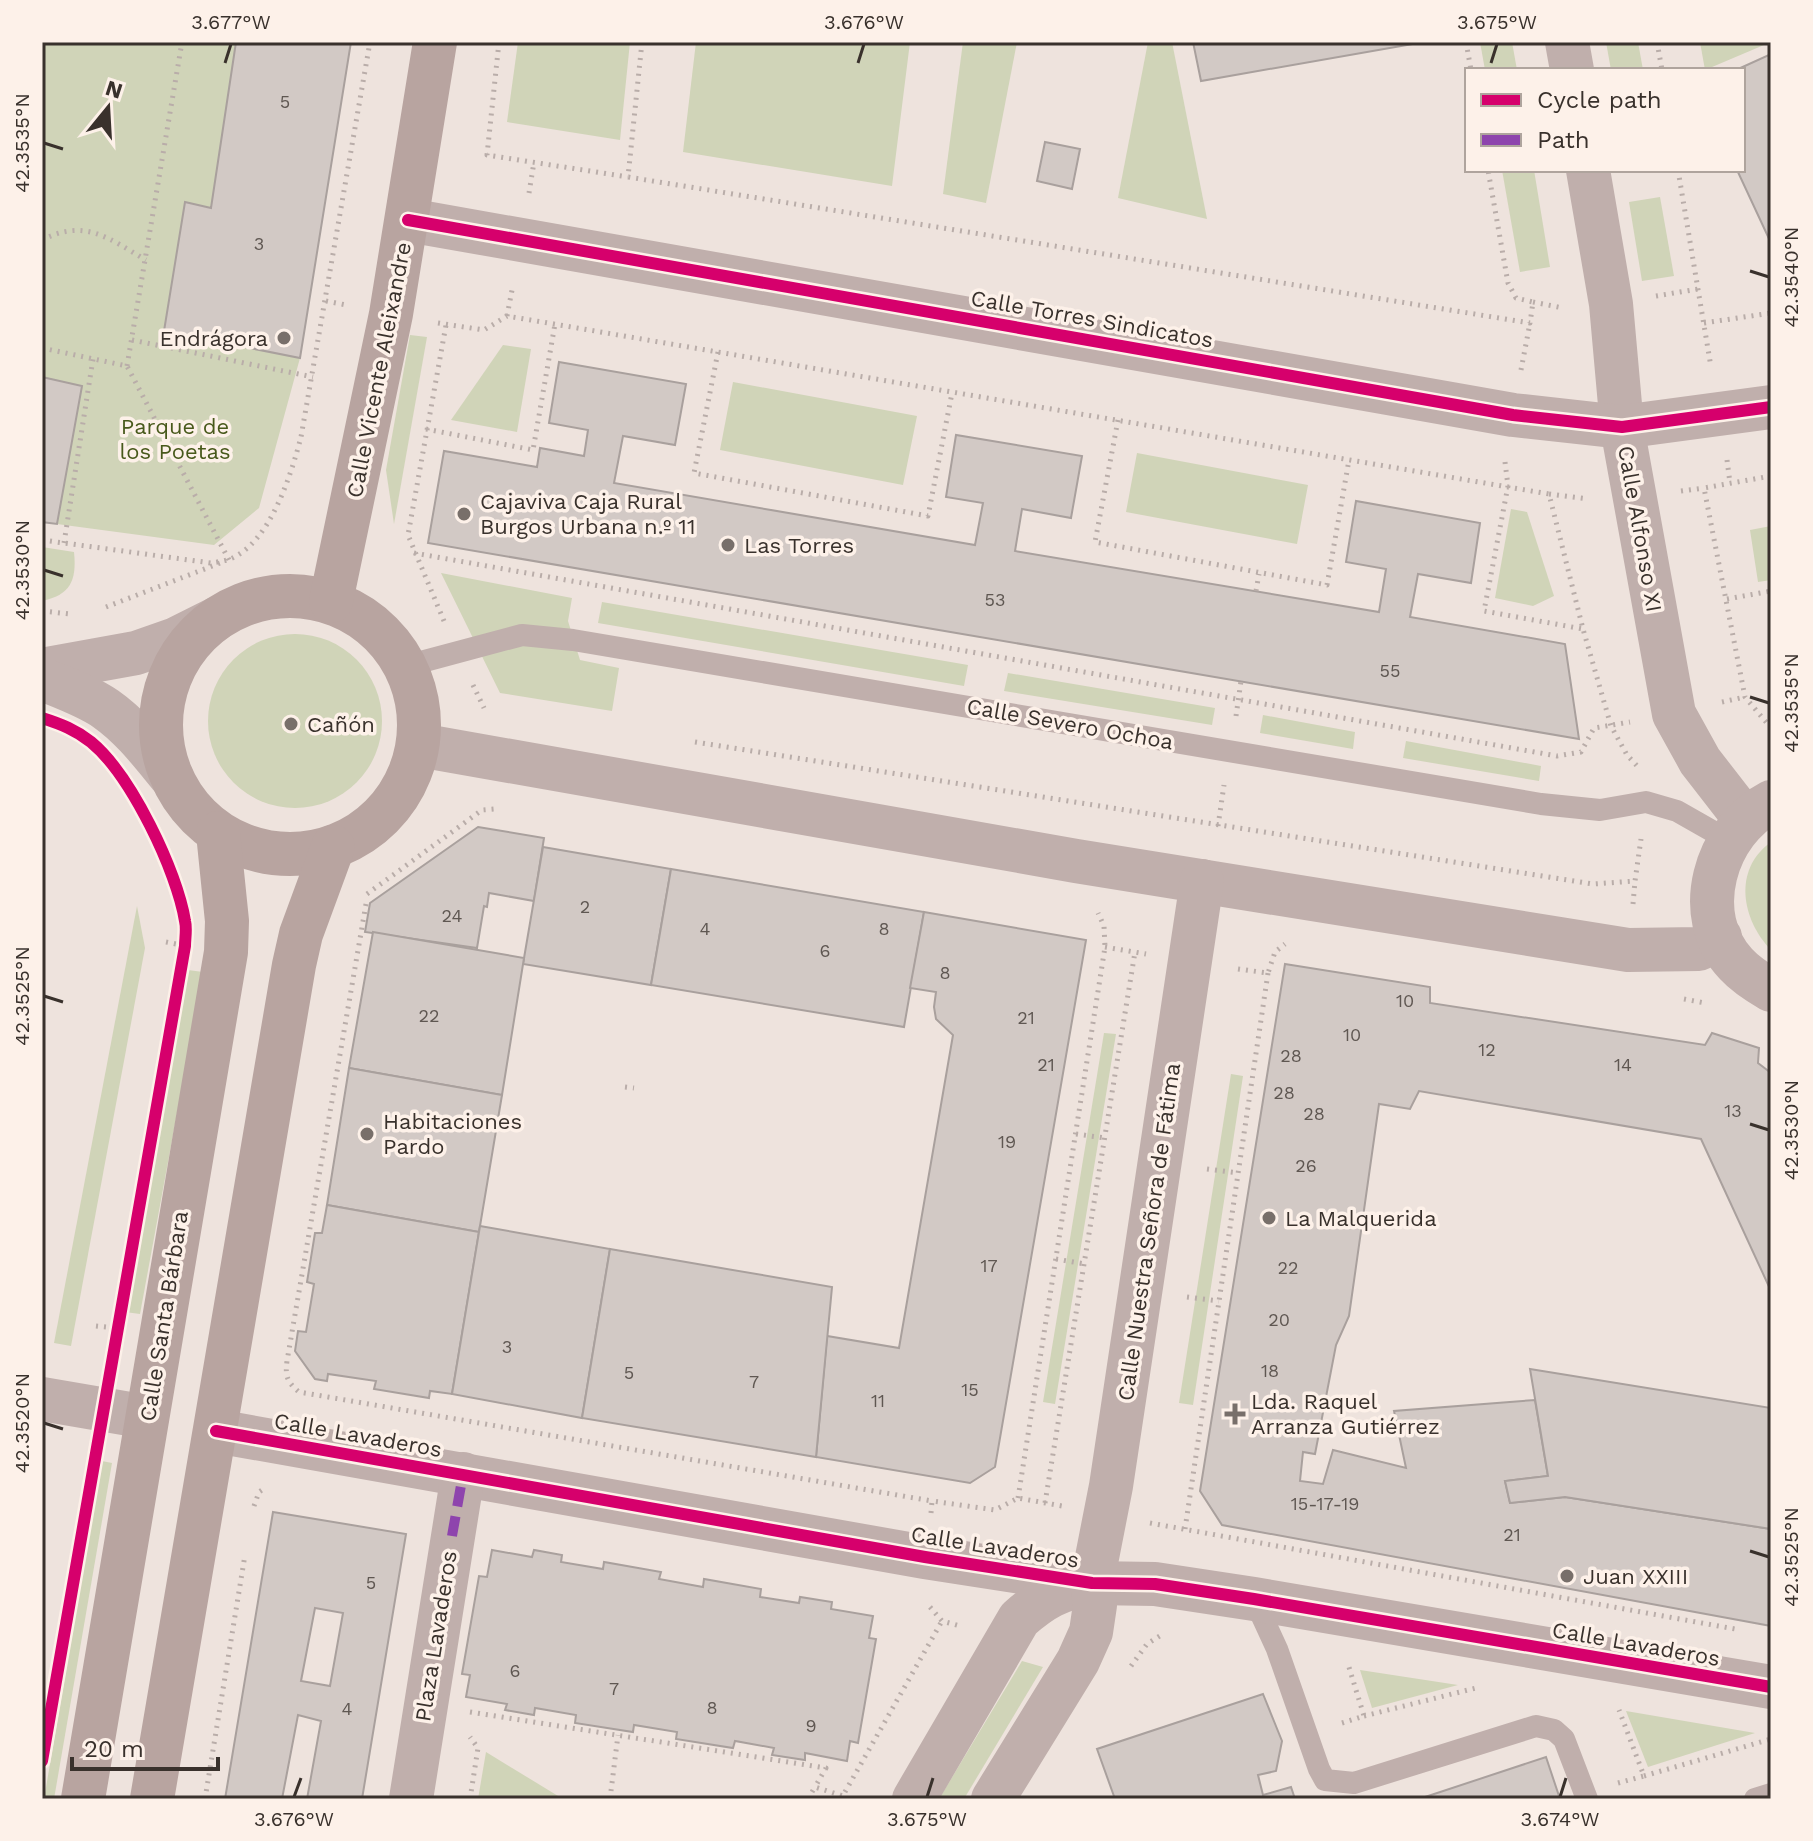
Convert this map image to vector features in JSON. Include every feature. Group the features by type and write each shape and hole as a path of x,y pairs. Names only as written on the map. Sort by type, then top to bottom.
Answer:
{"main road":[{"name":"Calle Vicente Aleixandre","path":"331,601 364,451 408,220 435,42"},
{"path":"292,595 331,601 371,625 393,645 406,666 418,701 419,745 410,774 383,816 357,836 333,847 313,852 275,854 247,847 218,833 196,814 172,778 161,735 164,696 181,655 199,632 216,619 243,604 265,598 292,595"},
{"name":"Calle Santa Bárbara","path":"83,1799 226,952 227,921 218,833"},
{"path":"152,1799 294,965 306,919 333,847"}],"street":[{"path":"1567,42 1572,68"},
{"name":"Calle Alfonso XI","path":"1588,172 1611,304 1622,427 1674,714 1700,761 1748,821"},
{"name":"Calle Torres Sindicatos","path":"408,220 1513,415 1622,427 1771,407"},
{"path":"42,670 136,653 176,639 216,619"},
{"path":"42,679 106,709 136,734 172,778"},
{"path":"419,745 1202,881 1628,950 1699,949 1720,937"},
{"path":"1748,821 1716,866 1712,894 1720,937 1734,963 1771,990"},
{"name":"Calle Nuestra Señora de Fátima","path":"993,1799 1078,1661 1091,1632 1095,1605 1092,1583 1111,1486 1202,881"},
{"path":"42,1399 147,1417"},
{"name":"Calle Lavaderos","path":"216,1431 956,1562 1092,1583 1155,1584 1254,1599 1771,1687"},
{"name":"Plaza Lavaderos","path":"411,1799 463,1474"},
{"name":"Calle Lavaderos","path":"956,1562 993,1570 1013,1591 1019,1619"},
{"path":"914,1799 1019,1619 1040,1601 1063,1589 1092,1583"}],"lane":[{"name":"Calle Severo Ochoa","path":"406,666 522,635 573,640 1541,804 1600,810 1646,802 1677,811 1748,821"},
{"path":"1254,1599 1277,1649 1325,1780 1354,1783 1536,1726 1554,1730 1564,1739 1587,1799"},
{"path":"1755,1799 1771,1794"}],"path":[{"path":"182,42 127,366 230,559"},
{"path":"98,610 230,559 257,540 290,479 313,377 370,42"},
{"path":"499,42 487,155 1530,323 1533,302 1516,298 1508,283 1488,172"},
{"path":"628,177 642,42"},
{"path":"1466,42 1471,68"},
{"path":"1657,42 1662,68"},
{"path":"1678,172 1730,483"},
{"path":"42,240 57,233 80,229 107,238 146,260"},
{"path":"1704,323 1771,313"},
{"path":"497,710 484,708 408,535 446,325 484,330 507,316 1549,494 1611,726 1627,755 1648,778 1635,881 1593,884 689,741"},
{"path":"426,429 533,450 555,324"},
{"path":"132,340 313,377"},
{"path":"42,348 127,366"},
{"path":"718,352 694,473 928,516 952,393"},
{"path":"64,544 93,359"},
{"path":"1118,420 1095,542 1259,574 1327,585 1349,460"},
{"path":"1771,476 1704,488 1745,697 1771,728"},
{"path":"1508,486 1484,611 1583,629"},
{"path":"42,540 211,563 230,559"},
{"path":"414,553 1557,756 1581,752 1594,728 1611,726"},
{"path":"1256,591 1259,574"},
{"path":"1727,599 1771,591"},
{"path":"42,611 84,616"},
{"path":"1238,700 1241,681"},
{"path":"1218,826 1224,786"},
{"path":"498,808 482,810 367,894 285,1375 291,1386 299,1392 932,1501"},
{"path":"1185,1529 1268,973 1275,952 1290,941 1311,944 1317,900"},
{"path":"1018,1498 1105,947 1104,926 1099,913 1087,907"},
{"path":"182,961 185,934"},
{"path":"1045,1503 1135,952"},
{"path":"1235,984 1238,969 1268,973"},
{"path":"625,1087 634,1088"},
{"path":"1076,1134 1105,1138"},
{"path":"1205,1183 1207,1169 1238,1173"},
{"path":"1056,1259 1085,1264"},
{"path":"1185,1312 1189,1283"},
{"path":"1187,1297 1219,1301"},
{"path":"102,1409 119,1313"},
{"path":"252,1516 259,1492 268,1486"},
{"path":"1209,1535 1740,1630"},
{"path":"205,1799 247,1548"},
{"path":"815,1787 842,1798 942,1621"},
{"path":"1345,1656 1364,1716"},
{"path":"1332,1725 1492,1684"},
{"path":"1614,1698 1644,1776"},
{"path":"465,1711 826,1768 808,1799"},
{"path":"464,1728 478,1748 470,1799"},
{"path":"610,1799 618,1735"},
{"path":"1608,1786 1771,1739"}],"green space":[{"name":"Parque de los Poetas","path":"42,42 236,42 211,208 185,202 165,330 300,358 259,508 214,545 57,524 82,386 42,377"},
{"path":"518,42 630,42 620,140 507,122"},
{"path":"696,42 910,42 892,186 683,152"},
{"path":"963,42 1017,42 986,203 943,194"},
{"path":"1148,42 1172,42 1207,219 1118,198"},
{"path":"1480,42 1512,42 1517,68 1485,68"},
{"path":"1606,42 1638,42 1643,68 1611,68"},
{"path":"1700,42 1771,42 1710,68 1705,68"},
{"path":"1502,172 1534,172 1550,267 1520,272"},
{"path":"1660,197 1674,276 1642,281 1629,202"},
{"path":"410,335 427,337 394,524 386,470"},
{"path":"503,345 531,349 517,432 451,420"},
{"path":"733,382 917,416 903,485 720,450"},
{"path":"1137,453 1308,485 1297,544 1126,512"},
{"path":"1511,509 1527,512 1554,596 1533,606 1495,598"},
{"path":"1771,526 1771,580 1758,582 1750,530"},
{"path":"42,547 74,552 75,562 73,579 65,591 42,601"},
{"path":"441,573 572,598 568,621 580,660 619,668 612,711 500,693"},
{"path":"602,602 968,665 964,686 598,623"},
{"path":"295,634 328,641 356,660 375,688 382,721 375,754 356,782 328,801 295,808 262,801 234,782 215,754 208,721 215,688 234,660 262,641"},
{"path":"1008,673 1215,708 1212,725 1004,691"},
{"path":"1263,715 1355,732 1353,749 1260,733"},
{"path":"1406,741 1541,766 1539,781 1403,758"},
{"path":"1771,842 1771,950 1753,924 1748,910 1746,881 1750,866"},
{"path":"137,906 145,948 71,1346 54,1343"},
{"path":"188,970 203,972 140,1314 125,1312"},
{"path":"1104,1033 1116,1034 1055,1404 1043,1402"},
{"path":"1231,1074 1243,1076 1193,1405 1179,1403"},
{"path":"102,1461 112,1463 54,1799 44,1799"},
{"path":"1022,1661 1043,1667 964,1799 939,1799"},
{"path":"1360,1670 1458,1685 1372,1708"},
{"path":"1626,1711 1755,1733 1648,1767"},
{"path":"486,1752 563,1799 478,1799"}],"building":[{"path":"236,42 351,42 300,358 164,331 185,202 211,208"},
{"path":"1193,42 1424,42 1201,81"},
{"path":"1771,54 1771,243 1738,172 1745,172 1745,68 1740,68"},
{"path":"1045,142 1080,149 1072,189 1037,181"},
{"path":"559,362 686,384 675,445 623,436 614,483 975,545 983,503 946,497 956,435 1082,456 1071,518 1022,509 1015,551 1379,612 1386,569 1346,562 1356,501 1480,523 1471,583 1418,574 1410,617 1565,644 1579,739 428,543 444,451 537,467 540,448 584,456 588,430 549,423"},
{"path":"42,377 82,386 57,524 42,522"},
{"path":"478,827 544,838 534,901 489,893 477,948 365,932 370,903"},
{"path":"543,847 671,869 651,985 523,964"},
{"path":"671,869 924,912 904,1027 651,985"},
{"path":"924,912 1086,940 995,1467 970,1483 816,1457 827,1336 899,1348 953,1035 936,1019 936,992 910,988"},
{"path":"373,932 524,958 502,1095 349,1068"},
{"path":"1285,964 1430,987 1430,1003 1705,1045 1712,1033 1759,1048 1758,1063 1771,1073 1771,1291 1701,1139 1419,1091 1410,1109 1379,1104 1349,1316 1336,1345 1315,1454 1303,1452 1300,1481 1323,1484 1333,1450 1406,1468 1394,1411 1535,1400 1548,1476 1505,1481 1510,1503 1565,1497 1771,1529 1771,1626 1222,1525 1200,1491"},
{"path":"349,1068 502,1095 479,1232 327,1205"},
{"path":"327,1205 479,1232 452,1394 430,1391 429,1398 374,1389 376,1381 328,1374 327,1381 315,1379 295,1351 298,1331 306,1332 314,1284 307,1282 315,1233 322,1233"},
{"path":"480,1226 610,1249 582,1418 452,1394"},
{"path":"610,1249 832,1287 816,1457 582,1418"},
{"path":"1530,1369 1771,1408 1771,1529 1565,1497 1510,1503 1505,1481 1548,1476"},
{"path":"273,1512 406,1534 362,1799 307,1799 321,1721 298,1715 282,1799 225,1799","holes":["315,1608 343,1613 330,1686 301,1681"]},
{"path":"492,1550 532,1557 534,1550 562,1555 561,1562 603,1569 604,1562 661,1572 659,1579 703,1587 704,1579 761,1589 760,1597 799,1603 800,1597 832,1602 831,1609 873,1616 869,1638 876,1639 858,1743 850,1741 847,1761 805,1753 805,1760 772,1755 774,1748 735,1741 733,1748 676,1739 677,1732 634,1725 633,1732 575,1723 576,1715 535,1708 534,1715 505,1710 507,1704 466,1697 470,1675 462,1674 479,1576 487,1577"},
{"path":"1263,1694 1282,1741 1276,1771 1258,1775 1263,1795 1291,1787 1295,1799 1115,1799 1097,1749"},
{"path":"1546,1757 1560,1799 1419,1799"}],"marked path":[{"path":"452,1536 463,1474"}],"cycle path":[{"path":"408,220 1513,415 1622,427 1771,407"},
{"path":"42,718 68,728 91,742 121,777 162,851 186,924 185,946 42,1761"},
{"path":"216,1431 925,1557 1092,1583 1155,1584 1254,1599 1771,1687"}],"place":[{"name":"Endrágora","path":"284,338"},
{"name":"Cajaviva Caja Rural Burgos Urbana n.º 11","path":"464,514"},
{"name":"Las Torres","path":"728,545"},
{"name":"Cañón","path":"291,724"},
{"name":"Habitaciones Pardo","path":"367,1134"},
{"name":"La Malquerida","path":"1269,1218"},
{"name":"Lda. Raquel Arranza Gutiérrez","path":"1235,1414"},
{"name":"Juan XXIII","path":"1567,1576"}]}
